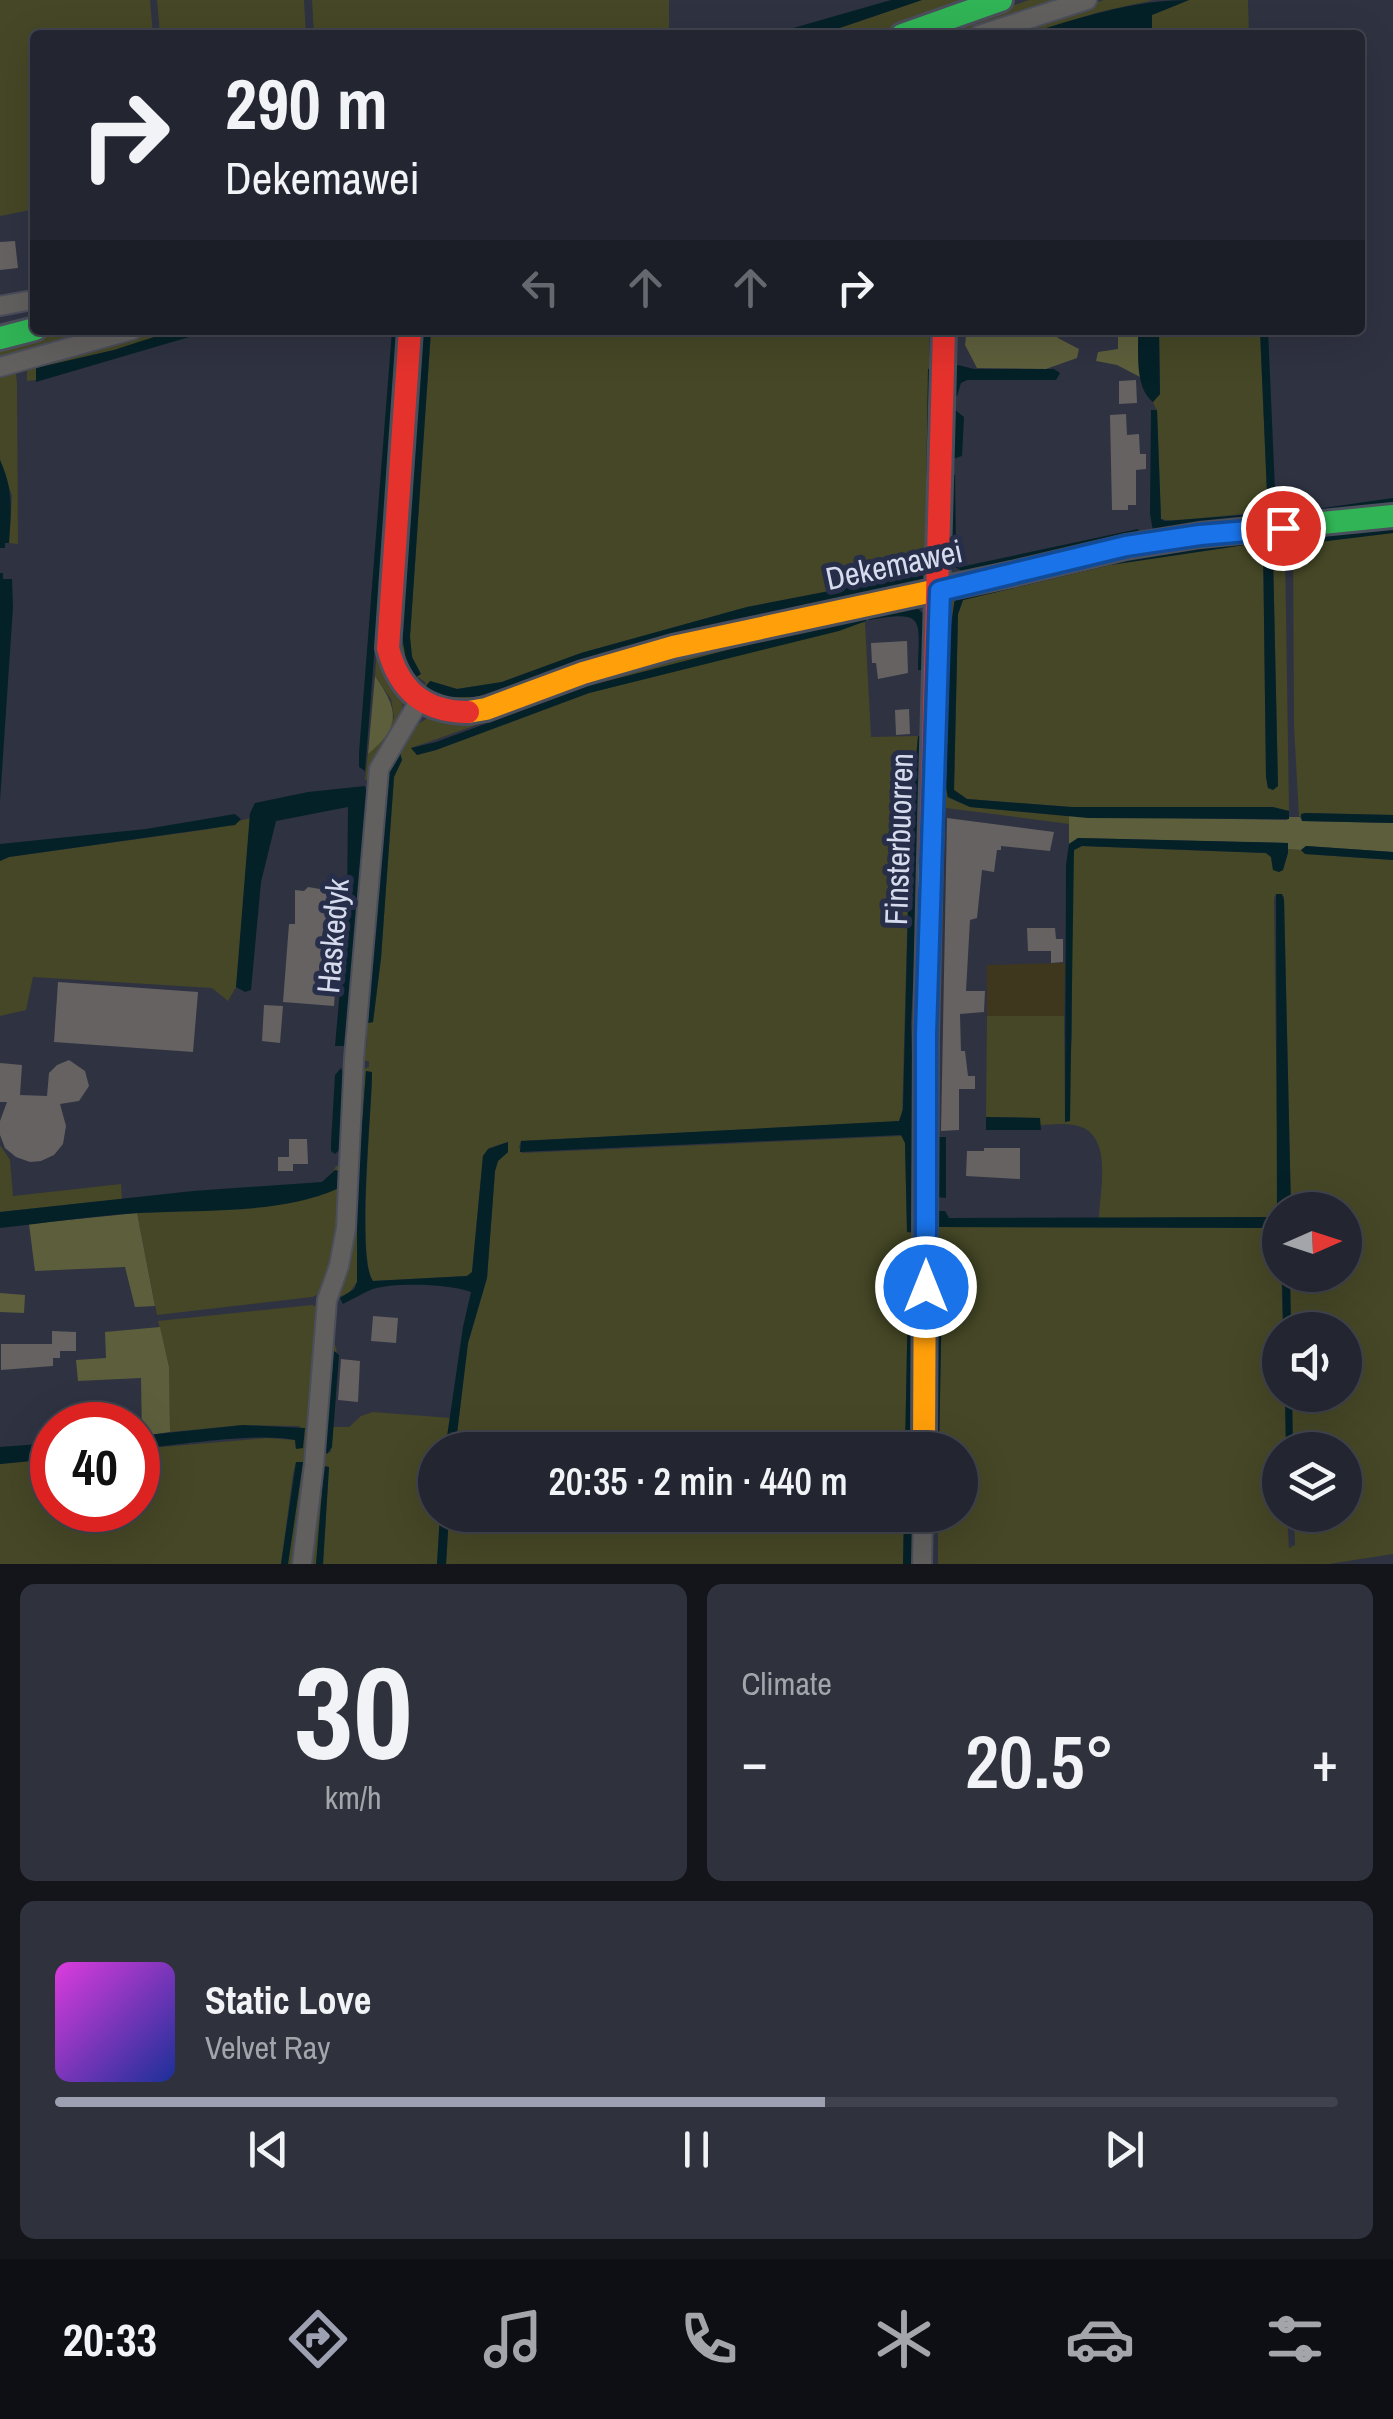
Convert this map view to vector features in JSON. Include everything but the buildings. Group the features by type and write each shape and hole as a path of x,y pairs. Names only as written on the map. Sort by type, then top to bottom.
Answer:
{"street":[{"path":"916,30 1000,0"},
{"path":"994,30 1087,0"},
{"path":"0,306 27,300"},
{"path":"0,338 30,331"},
{"path":"0,367 114,335"},
{"path":"410,335 388,648 395,671 418,703"},
{"name":"Finsterbuorren","path":"924,1432 926,1034 944,335"},
{"name":"Dekemawei","path":"418,703 447,712 473,712 583,673 672,648 1161,540 1393,516"},
{"name":"Haskedyk","path":"302,1564 327,1300 346,1228 354,1059 379,769 418,703"},
{"path":"922,1564 923,1532"}],"green space":[{"path":"0,0 150,0 153,30 30,30 30,210 0,216"},
{"path":"157,0 304,0 306,30 160,30"},
{"path":"312,0 669,0 669,30 314,30"},
{"path":"922,0 974,0 889,30 834,30"},
{"path":"1029,0 1068,0 979,30 942,30"},
{"path":"1104,0 1154,0 1040,30 1014,30"},
{"path":"1189,0 1248,0 1249,30 1152,30 1152,15"},
{"path":"47,335 96,335 0,361 0,347"},
{"path":"136,335 160,335 36,368 36,380 27,381 31,365"},
{"path":"400,335 383,646 403,702 400,721 373,779 365,780 368,754 394,717 391,699 375,676"},
{"path":"414,335 423,335 401,642 420,673 412,657 410,637 431,335 929,335 929,356 935,356 934,580 491,702 443,706 421,689 426,683 418,677 411,688 393,649","holes":["925,565 924,580 780,611 499,692 452,697 433,693 430,681 457,689 502,682 581,653 747,607 915,576 922,573"]},
{"path":"1056,335 1079,349 1077,358 1046,369 977,368 965,345 966,337"},
{"path":"1118,335 1138,335 1140,377 1117,365 1096,361 1098,352 1118,349"},
{"path":"1159,335 1260,335 1267,493 1272,497 1273,511 1161,519 1157,411 1153,402 1160,394"},
{"path":"12,371 17,383 18,544 9,543 12,496 0,460 0,374"},
{"path":"1393,526 1299,537 1295,544 1393,533 1393,815 1305,813 1299,817 1294,726 1293,535"},
{"path":"1277,532 1285,547 1289,811 1270,807 1071,807 967,799 954,790 958,614 963,600 1110,565 1244,545 1244,541 1145,552 970,590 955,598 947,797 970,807 1069,816 1069,824 946,808 939,796 944,607 952,594 1140,547","holes":["1276,538 1281,542 1273,555 1278,786 1273,790 1268,788 1266,777 1263,542"]},
{"path":"865,610 866,614 843,622 588,686 411,748 417,755 436,750 589,693 865,622 871,737 918,736 910,826 902,1117 888,1122 521,1141 519,1147 522,1153 902,1136 907,1232 917,1232 914,984 926,736 931,736 929,804 925,804 916,1113 921,1114 921,1432 915,1432 918,1246 909,1246 905,1432 457,1432 468,1343 487,1278 495,1171 498,1161 508,1152 508,1142 489,1148 483,1156 472,1272 468,1276 373,1281 366,1244 372,1073 366,1071 357,1193 357,1282 349,1293 336,1298 348,1236 357,1076 359,1070 369,1067 369,1061 364,1061 364,995 380,792 386,761 408,730 426,719 483,714 558,686 674,651","holes":["400,753 402,760 394,777 381,958 373,1022 369,1023 386,774 389,764"]},
{"path":"375,676 388,698 393,717 387,735 368,754"},
{"path":"1069,816 1287,820 1300,817 1302,821 1393,823 1393,852 1306,846 1301,850 1288,849 1287,843 1078,838 1069,844"},
{"path":"250,818 236,987 228,1001 212,988 33,977 26,1010 0,1016 0,861 210,829"},
{"path":"1082,846 1266,853 1273,869 1279,872 1288,849 1305,854 1393,860 1393,1554 1329,1564 938,1564 938,1532 978,1532 978,1432 939,1432 943,1239 937,1239 933,1264 936,1212 940,1227 1262,1228 1262,1292 1282,1292 1282,1312 1262,1312 1262,1412 1285,1412 1286,1432 1262,1432 1262,1532 1288,1532 1289,1548 1295,1545 1295,1532 1362,1532 1362,1432 1293,1432 1292,1412 1362,1412 1362,1312 1291,1312 1290,1292 1362,1292 1362,1192 1291,1192 1284,896 1276,894 1274,898 1278,1192 1262,1192 1262,1217 1099,1218 1102,1162 1095,1138 1087,1130 1070,1124 1040,1125 1039,1118 986,1117 987,1016 1064,1016 1065,1121 1072,1036 1074,850"},
{"path":"0,1145 10,1160 13,1196 121,1184 122,1199 0,1212"},
{"path":"341,1165 342,1228 322,1293 157,1315 137,1213 212,1210 320,1196 336,1166"},
{"path":"137,1213 155,1306 135,1307 125,1267 35,1271 29,1224"},
{"path":"0,1293 25,1295 24,1313 0,1312"},
{"path":"312,1305 319,1308 297,1564 288,1564 303,1462 296,1462 293,1474 281,1564 0,1564 0,1464 30,1461 30,1532 160,1532 160,1447 267,1438 295,1440 296,1449 300,1426 243,1425 170,1432 169,1367 158,1321"},
{"path":"332,1315 337,1351 332,1354 327,1453 331,1452 333,1427 349,1427 373,1412 451,1418 448,1432 418,1432 418,1532 439,1532 437,1564 323,1564 329,1468 326,1466 316,1564 305,1564"},
{"path":"160,1327 169,1367 170,1432 160,1433 160,1402 141,1402 141,1378 78,1381 76,1360 106,1358 105,1332"},
{"path":"448,1532 904,1532 903,1564 446,1564"}],"sand":[{"path":"1065,963 1064,1016 987,1016 987,965"}],"water":[{"path":"891,0 922,0 834,30 786,30"},
{"path":"1189,0 1152,15 1152,30 1040,30 1085,16"},
{"path":"160,335 196,335 36,382 36,368"},
{"path":"392,335 400,335 365,771 359,767"},
{"path":"423,335 431,335 410,637 412,657 421,674 415,678 406,661 401,628"},
{"path":"1138,335 1159,335 1160,394 1153,402 1143,388"},
{"path":"1260,335 1268,335 1275,490 1272,497 1267,493"},
{"path":"954,366 974,369 1054,369 1060,373 1056,380 967,380 961,383 957,396 951,395"},
{"path":"928,369 935,370 930,576 924,580 780,611 475,697 448,697 425,687 430,681 457,689 502,682 581,653 747,607 922,573"},
{"path":"954,409 964,417 962,456 950,460"},
{"path":"1151,410 1157,410 1161,519 1165,521 1309,510 1393,498 1393,507 1153,531"},
{"path":"0,460 10,501 9,543 5,543 5,548 0,548"},
{"path":"950,475 955,475 956,553 965,566 1138,529 1140,536 969,575 953,566 950,556"},
{"path":"1393,526 1393,533 1295,545 1294,538"},
{"path":"1276,538 1281,542 1273,555 1278,786 1273,790 1268,788 1266,777 1263,540"},
{"path":"1244,541 1245,545 1110,565 963,600 958,614 954,790 967,799 1071,807 1273,807 1289,811 1289,819 1088,818 970,807 948,797 945,783 955,598 1145,552"},
{"path":"0,573 3,579 12,579 13,607 0,801"},
{"path":"916,607 927,617 929,670 918,670 915,622 901,616 869,620 869,614"},
{"path":"866,614 866,621 839,631 589,693 436,750 417,755 411,748 588,686"},
{"path":"918,736 926,736 911,1023 917,1233 907,1232 905,1143 901,1135 520,1152 521,1141 899,1121 903,1109 910,825"},
{"path":"400,753 402,760 394,777 381,958 373,1022 368,1023 386,774"},
{"path":"365,786 368,797 349,1039 346,1046 335,1046 347,910 348,807 276,821 261,882 251,990 245,992 236,987 250,813 255,803"},
{"path":"235,814 241,819 235,825 0,861 0,844 146,829"},
{"path":"1301,814 1393,815 1393,823 1302,821"},
{"path":"1078,838 1288,843 1288,853 1279,872 1273,870 1271,857 1266,853 1082,846 1074,850 1070,1121 1065,1122 1066,865 1069,844"},
{"path":"1306,846 1393,852 1393,860 1305,854 1301,850"},
{"path":"1276,894 1282,894 1291,1192 1277,1192"},
{"path":"341,1068 344,1075 339,1150 335,1154 331,1143 335,1075"},
{"path":"366,1071 372,1072 366,1244 373,1281 467,1276 472,1272 483,1156 488,1149 508,1142 508,1152 498,1161 495,1171 487,1278 468,1343 457,1432 448,1432 471,1292 394,1285 373,1289 343,1304 340,1298 354,1289 357,1282 357,1193"},
{"path":"986,1117 1040,1118 1041,1130 986,1130"},
{"path":"936,1137 946,1137 946,1198 936,1197"},
{"path":"335,1170 339,1171 337,1189 290,1203 121,1214 0,1228 0,1212 193,1191 322,1182"},
{"path":"937,1211 945,1211 949,1218 1262,1217 1262,1228 937,1227"},
{"path":"937,1238 943,1239 939,1432 931,1432 933,1264"},
{"path":"909,1245 918,1246 915,1432 905,1432"},
{"path":"1282,1292 1290,1292 1291,1312 1283,1312"},
{"path":"334,1351 339,1355 332,1447 327,1454 325,1451"},
{"path":"1285,1412 1292,1412 1293,1432 1286,1432"},
{"path":"243,1425 305,1428 303,1448 296,1449 295,1440 260,1437 160,1447 160,1434"},
{"path":"30,1445 30,1461 0,1464 0,1447"},
{"path":"296,1462 303,1462 288,1564 281,1564"},
{"path":"324,1466 329,1467 323,1564 316,1564"},
{"path":"439,1532 448,1532 446,1564 437,1564"},
{"path":"904,1532 913,1532 912,1564 903,1564"}],"traffic: fast":[{"path":"916,30 1001,0"},
{"path":"0,338 30,330"},
{"path":"1012,574 1126,547 1200,535 1393,516"}],"traffic: slow":[{"path":"468,712 673,647 1012,574"},
{"path":"924,1432 930,861"}],"traffic: jam":[{"path":"410,335 388,648 399,676 416,696 438,708 468,712"},
{"path":"930,861 944,335"}],"route":[{"path":"926,1287 926,1034 940,591 1126,546 1283,528"}]}
